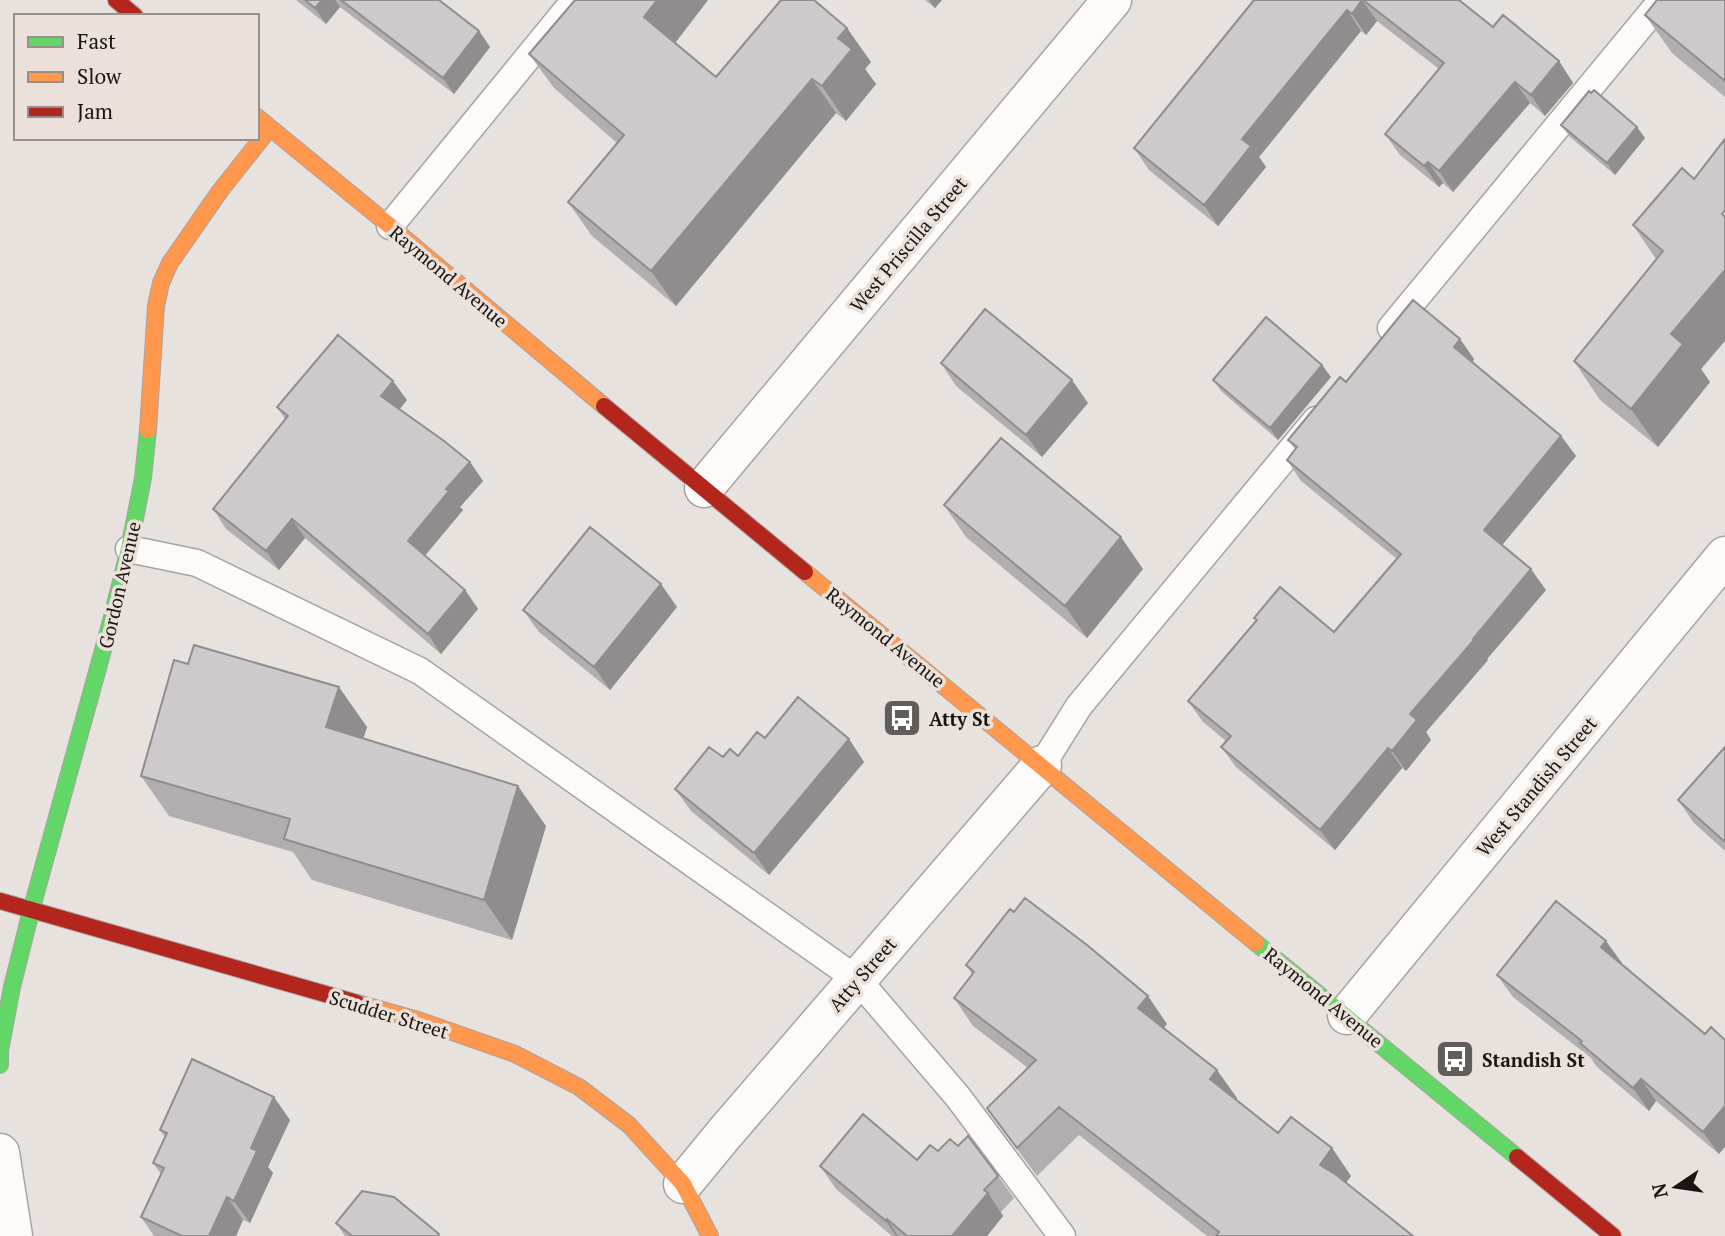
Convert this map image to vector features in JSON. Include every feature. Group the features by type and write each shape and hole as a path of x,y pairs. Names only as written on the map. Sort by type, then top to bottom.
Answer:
{"street":[{"path":"116,0 133,14"},
{"name":"West Priscilla Street","path":"704,488 1112,0"},
{"name":"Raymond Avenue","path":"259,119 652,446 1613,1236"},
{"name":"Gordon Avenue","path":"0,1065 12,987 31,911 129,549 143,478 155,319 162,283 170,263 220,191 270,128"},
{"name":"West Standish Street","path":"1347,1015 1725,556"},
{"name":"Atty Street","path":"683,1184 1042,765"},
{"name":"Scudder Street","path":"0,901 421,1021 515,1055 579,1087 629,1125 683,1184 710,1236"},
{"path":"0,1153 13,1236"}],"lane":[{"path":"390,226 575,0"},
{"path":"1379,342 1662,0"},
{"path":"1042,765 1079,706 1335,396"},
{"path":"129,549 197,563 420,671 858,980 958,1097 1062,1236"}],"building":[{"path":"305,0 322,0 315,8"},
{"path":"341,0 439,0 479,31 443,78"},
{"path":"575,0 657,0 644,17 716,77 781,0 814,0 847,28 838,38 852,49 822,86 812,79 651,271 568,202 624,135 529,54"},
{"path":"1254,0 1362,0 1352,14 1347,10 1242,139 1251,146 1204,205 1134,148"},
{"path":"1363,0 1459,0 1493,27 1503,15 1559,61 1531,95 1515,82 1439,171 1428,162 1424,166 1385,134 1444,63"},
{"path":"1657,0 1725,0 1725,81 1645,15"},
{"path":"1594,90 1637,127 1607,163 1561,125 1589,91 1591,93"},
{"path":"1725,139 1725,210 1722,214 1725,217 1725,270 1671,334 1683,344 1631,409 1574,361 1663,251 1633,225 1682,168 1694,179"},
{"path":"1413,300 1460,339 1454,347 1561,436 1484,530 1531,569 1410,714 1417,720 1392,751 1388,748 1320,830 1221,747 1231,736 1188,701 1257,620 1254,618 1280,587 1334,632 1401,554 1287,460 1297,447 1288,440 1340,377 1346,382"},
{"path":"985,309 1072,380 1026,435 941,363"},
{"path":"1266,317 1322,365 1270,428 1213,380"},
{"path":"338,335 393,381 381,396 470,462 446,489 449,491 408,541 465,590 428,634 292,519 266,551 213,509 288,416 277,407"},
{"path":"1001,438 1121,537 1065,606 944,505"},
{"path":"590,527 661,584 594,667 523,610"},
{"path":"194,645 339,687 326,727 518,786 484,900 284,839 290,819 141,776 174,660 188,664"},
{"path":"798,697 849,739 754,853 675,789 709,747 723,757 730,749 738,756 757,732 765,738"},
{"path":"1725,747 1725,842 1678,800"},
{"path":"1025,898 1148,996 1138,1008 1217,1070 1210,1079 1278,1133 1291,1117 1332,1148 1320,1165 1413,1236 1216,1236 1219,1232 1059,1107 1017,1148 987,1108 1036,1060 954,998 974,972 966,965 1010,909 1014,912"},
{"path":"1556,901 1606,941 1601,947 1705,1034 1711,1027 1725,1040 1725,1106 1703,1132 1641,1079 1633,1088 1580,1043 1582,1041 1497,975"},
{"path":"192,1059 274,1097 251,1148 257,1151 234,1201 227,1197 209,1236 182,1236 141,1217 164,1168 153,1163 167,1133 160,1130"},
{"path":"863,1114 917,1160 930,1145 938,1151 950,1139 958,1146 968,1136 998,1176 984,1190 988,1193 952,1236 907,1236 820,1166"},
{"path":"362,1191 394,1197 439,1234 438,1236 350,1236 336,1223"}],"traffic: fast":[{"path":"0,1065 0,1051 12,987 129,549 143,478 148,430"},
{"path":"1256,943 1517,1157"}],"traffic: slow":[{"path":"259,119 604,406"},
{"path":"148,430 156,306 161,283 170,263 220,191 270,128"},
{"path":"805,572 1256,943"},
{"path":"357,1003 421,1021 515,1054 579,1087 629,1125 683,1184 710,1236"}],"traffic: jam":[{"path":"116,0 133,14"},
{"path":"604,406 805,572"},
{"path":"0,901 357,1003"},
{"path":"1517,1157 1613,1236"}],"place":[{"name":"Atty St","path":"902,718"},
{"name":"Standish St","path":"1455,1059"}]}
